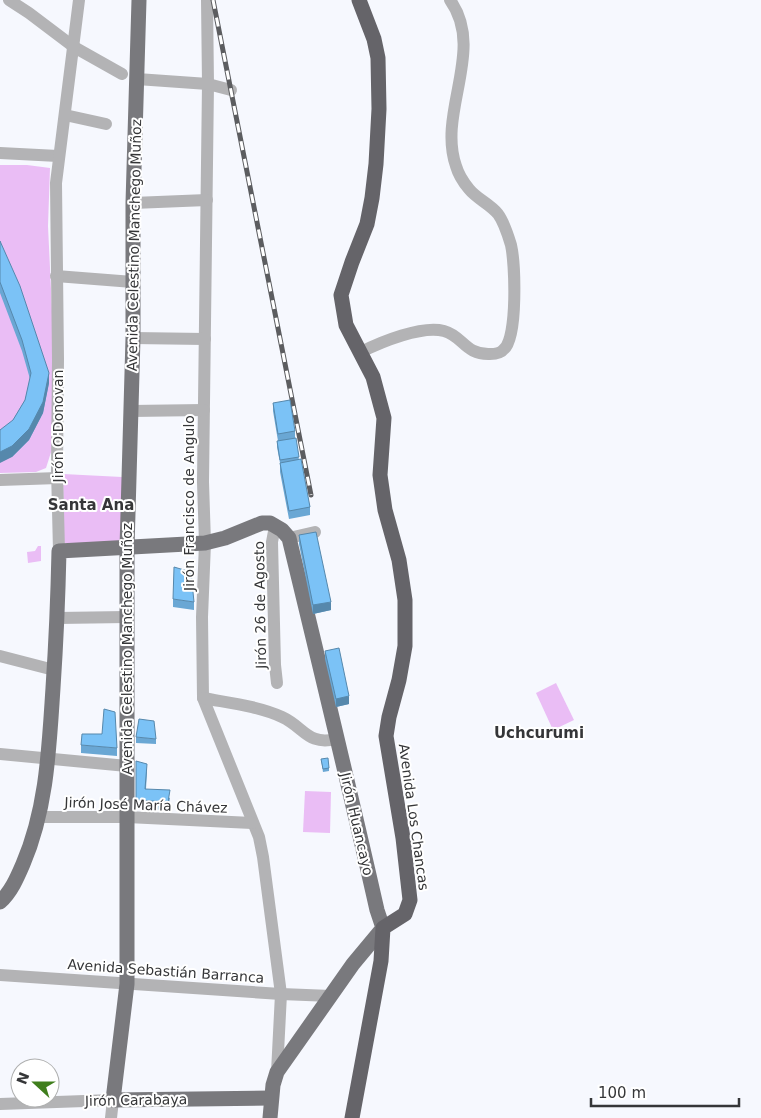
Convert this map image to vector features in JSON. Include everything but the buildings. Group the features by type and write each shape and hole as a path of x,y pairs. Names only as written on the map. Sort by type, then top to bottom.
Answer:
{"highway":[{"name":"Avenida Los Chancas","path":"359,0 374,39 378,58 379,109 376,164 368,224 341,296 346,325 373,377 384,418 380,475 385,510 399,560 405,600 405,646 386,736 403,838 410,900 405,914 383,928"},
{"path":"352,1118 381,961 383,928"}],"main road":[{"name":"Avenida Celestino Manchego Muñoz","path":"112,1100 127,984 126,617 133,338 133,203 139,0"},
{"path":"59,551 205,543 226,538 262,523 270,523 282,530 289,538"},
{"name":"Jirón Huancayo","path":"289,538 377,910 383,928"},
{"name":"Jirón O'Donovan","path":"0,902 17,879 29,850 39,817 49,760 58,618 59,551"},
{"path":"270,1118 271,1098 277,1072 353,964 383,928"},
{"name":"Jirón Carabaya","path":"112,1100 271,1098"}],"street":[{"path":"9,0 74,47 122,74"},
{"name":"Jirón O'Donovan","path":"59,551 56,183 79,0"},
{"name":"Jirón Francisco de Angulo","path":"208,0 203,482 205,543 202,617 203,698 259,837 263,857 281,994 277,1072"},
{"path":"361,352 386,339 435,329 447,332 478,353 495,354 503,351 509,344 512,330 514,269 506,228 498,214 469,189 457,169 451,149 451,130 462,68 464,40 462,23 457,9 450,0"},
{"path":"137,79 208,84 231,90"},
{"path":"65,115 106,124"},
{"path":"0,153 58,156"},
{"path":"133,203 207,200"},
{"path":"56,276 133,282"},
{"path":"133,338 205,340"},
{"path":"131,411 204,410"},
{"path":"0,480 58,478"},
{"name":"Jirón 26 de Agosto","path":"275,526 272,542 277,683"},
{"path":"289,538 315,532"},
{"path":"58,618 126,617"},
{"path":"0,656 54,670"},
{"path":"203,698 282,717 313,739 326,742 336,739"},
{"path":"0,754 127,766"},
{"name":"Jirón José María Chávez","path":"39,817 127,817 252,823"},
{"name":"Avenida Sebastián Barranca","path":"0,975 330,996"},
{"name":"Jirón Carabaya","path":"0,1104 112,1100"},
{"name":"Avenida Celestino Manchego Muñoz","path":"111,1118 112,1100"}],"shaded area":[{"path":"0,165 27,165 50,168 48,226 53,331 52,449 46,468 36,472 0,473"},
{"path":"63,474 122,477 122,543 64,543"},
{"path":"38,546 41,546 41,561 28,563 27,552 35,551"},
{"path":"556,683 574,720 553,730 536,693"},
{"path":"305,791 331,792 330,833 303,832"}],"railway":[{"path":"213,0 311,495"}],"district":[{"name":"Santa Ana","path":"91,505"},
{"name":"Uchcurumi","path":"539,733"}]}
